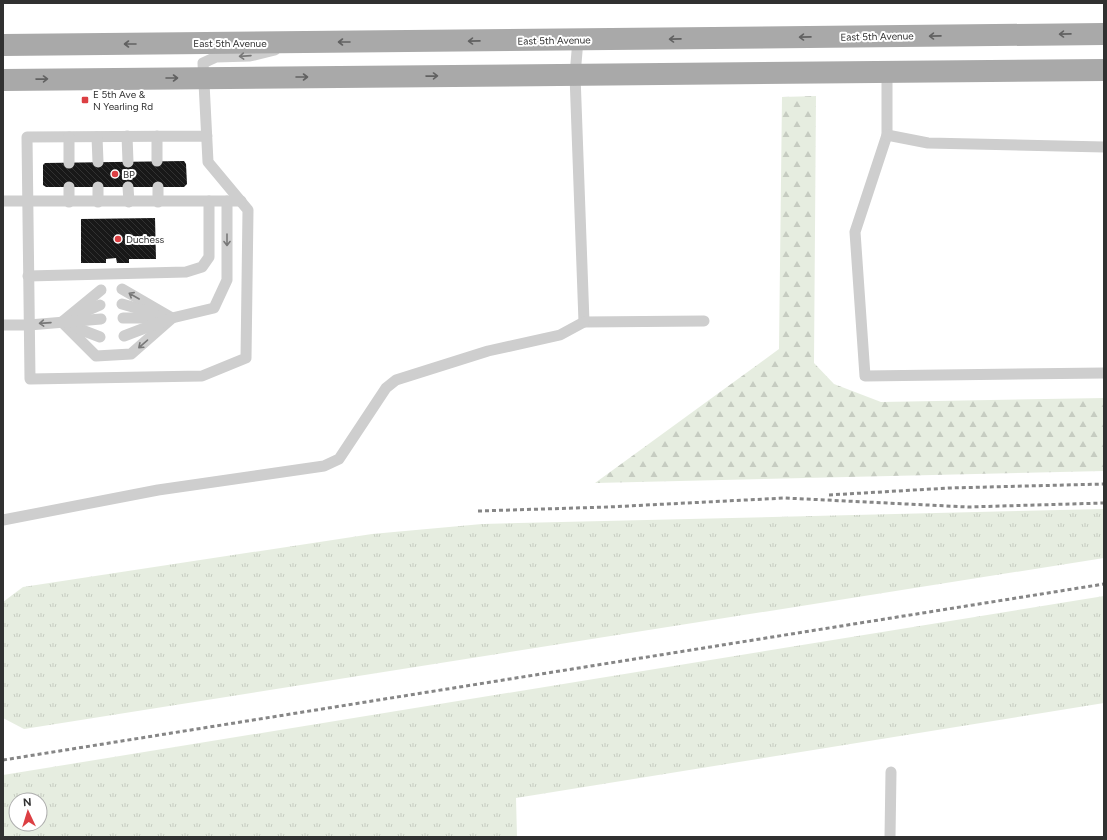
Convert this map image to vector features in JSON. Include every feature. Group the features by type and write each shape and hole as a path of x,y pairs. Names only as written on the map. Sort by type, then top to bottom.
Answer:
{"main road":[{"name":"East 5th Avenue","path":"3,45 1104,34"},
{"path":"3,80 1104,70"}],"lane":[{"path":"578,40 576,75 584,322"},
{"path":"207,136 27,137 30,379 202,376 246,358 248,210 208,162 207,136 203,63 216,57 250,56 310,42"},
{"path":"887,72 887,135 856,232 865,376 1104,373"},
{"path":"887,135 928,143 1104,147"},
{"path":"97,136 98,162"},
{"path":"127,136 128,162"},
{"path":"156,136 157,161"},
{"path":"68,162 69,137"},
{"path":"68,187 69,202"},
{"path":"98,187 98,202"},
{"path":"128,187 129,202"},
{"path":"158,187 158,202"},
{"path":"3,201 241,201"},
{"path":"28,276 186,272 202,267 209,257 209,201"},
{"path":"124,336 172,318 214,308 227,280 227,201"},
{"path":"122,289 172,318"},
{"path":"62,322 100,290"},
{"path":"62,322 100,304"},
{"path":"122,304 172,318"},
{"path":"123,318 172,318"},
{"path":"62,322 96,356 131,354 172,318"},
{"path":"3,325 101,319"},
{"path":"3,520 158,490 324,466 339,459 386,388 396,380 488,352 560,335 584,322 704,321"},
{"path":"62,322 100,337"},
{"path":"890,837 891,772"}],"green space":[{"path":"816,96 814,363 834,384 881,402 1104,398 1104,471 595,483 779,349 782,97"},
{"path":"1104,509 1104,558 24,729 3,718 3,602 23,587 372,534 482,524"},
{"path":"1104,596 1104,703 516,798 517,837 3,837 3,775"}],"building":[{"name":"BP","path":"184,161 186,164 187,184 184,187 46,187 43,185 43,165 45,163"},
{"name":"Duchess","path":"155,218 156,259 129,259 129,263 117,263 116,258 106,259 106,263 81,263 81,219"}],"railway":[{"path":"829,495 949,488 1104,484"},
{"path":"478,511 608,507 785,498 968,507 1104,503"},
{"path":"3,760 1104,584"}],"place":[{"name":"E 5th Ave & N Yearling Rd","path":"85,100"},
{"name":"BP","path":"115,174"},
{"name":"Duchess","path":"118,239"}]}
